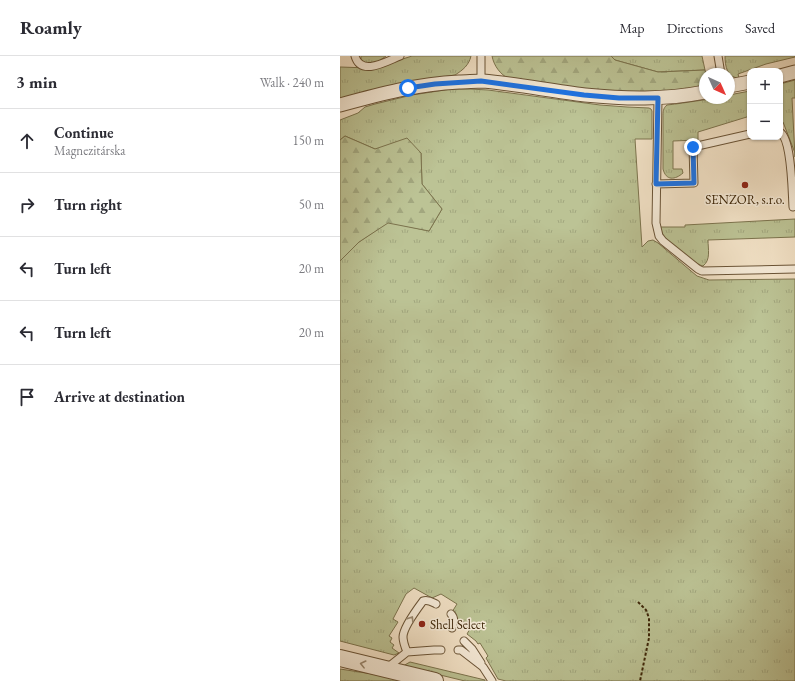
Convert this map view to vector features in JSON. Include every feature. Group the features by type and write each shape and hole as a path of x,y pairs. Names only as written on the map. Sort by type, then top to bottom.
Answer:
{"street":[{"path":"783,75 795,72"},
{"path":"340,105 383,93 408,88 435,84 481,81 584,95 619,98 658,98 699,93"},
{"path":"735,85 747,83"},
{"path":"340,658 435,681"}],"lane":[{"path":"355,56 357,62 368,66 376,66 400,56"},
{"path":"481,56 481,81"},
{"path":"718,56 720,68"},
{"path":"658,98 656,223 659,236 663,241 702,271 795,269"},
{"path":"783,134 789,154 793,207"},
{"path":"656,184 694,183 693,147 747,135"},
{"path":"407,652 403,642 405,629 423,601 426,600 436,604"},
{"path":"451,614 454,619 452,628"},
{"path":"464,641 472,649 492,681"},
{"path":"386,669 407,652 438,649"},
{"path":"458,650 461,650 483,667"}],"path":[{"path":"638,602 646,610 649,618 650,638 640,681"}],"green space":[{"path":"361,56 386,56 377,62 368,64 361,61"},
{"path":"412,56 471,56 465,67 455,75 405,83 340,99 340,67 369,68 381,66"},
{"path":"492,56 611,56 615,60 658,72 699,70 699,87 623,94 509,79 503,75 494,63"},
{"path":"611,56 702,56 705,68 699,68 699,70 658,72 615,60"},
{"path":"725,56 795,56 755,68 747,68 747,71 738,74 739,78 735,77 735,68 726,68"},
{"path":"795,80 795,98 792,98 795,152 783,122 783,83"},
{"path":"451,89 488,90 600,105 651,109 652,139 635,139 642,247 648,241 653,240 697,276 709,280 795,279 795,681 506,681 498,679 486,658 488,656 480,643 478,644 467,634 471,627 469,626 468,628 461,620 460,622 452,612 457,604 441,594 432,598 414,588 406,594 393,619 398,622 389,636 392,638 390,642 394,645 392,648 399,653 394,655 340,641 340,261 359,242 388,222 429,231 442,209 422,184 421,153 375,149 345,136 340,140 340,120 358,113 365,107 375,104 412,95"},
{"path":"747,92 747,117 698,132 698,140 673,141 673,169 682,169 683,173 674,178 666,176 663,169 663,113 666,106 699,101 699,104 735,104 735,94"},
{"path":"345,136 375,149 407,138 421,153 422,184 442,209 429,231 388,223 359,242 340,261 340,140"},
{"path":"795,219 795,237 708,240 708,258 706,264 703,266 688,258 671,244 662,233 660,227 685,227 685,225"},
{"path":"410,662 485,681 465,681 403,666"},
{"path":"340,669 392,677 407,681 340,681"}],"place":[{"name":"SENZOR, s.r.o.","path":"745,185"},
{"name":"Shell Select","path":"422,624"}],"route":[{"path":"408,88 435,84 481,81 584,95 619,98 658,98 656,184 694,183 693,147"}]}
